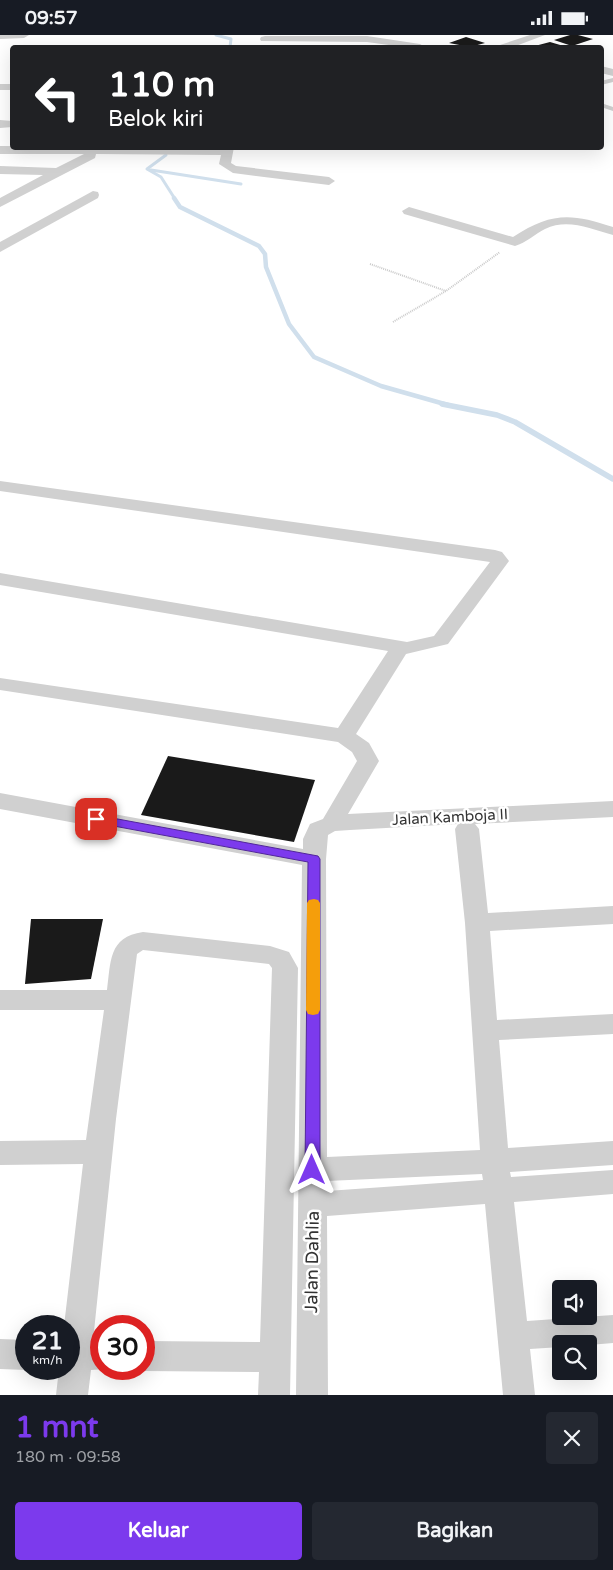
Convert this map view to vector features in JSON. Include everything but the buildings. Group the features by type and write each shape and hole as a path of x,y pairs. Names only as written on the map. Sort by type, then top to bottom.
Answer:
{"street":[{"path":"0,36 24,35"},
{"path":"510,45 540,35"},
{"path":"265,39 301,43 368,37 410,45"},
{"path":"228,150 225,163 233,169 329,181"},
{"path":"4,199 91,155"},
{"path":"0,170 58,171"},
{"path":"0,248 93,195"},
{"path":"409,211 515,242 537,227 548,222 562,220 587,223 613,231"},
{"path":"0,486 499,558 498,565 441,640 399,650 344,736"},
{"path":"0,579 406,648"},
{"path":"0,684 344,736 361,748 368,761 331,825 318,830 315,839 314,859 0,801"},
{"name":"Jalan Kamboja II","path":"331,825 613,809"},
{"path":"467,829 477,923 495,1161 515,1336 519,1395"},
{"name":"Jalan Dahlia","path":"312,1395 314,859"},
{"path":"477,923 613,915"},
{"path":"72,1395 82,1355 99,1152 125,953 127,948 134,942 143,941 270,955 278,957 283,961 285,968 274,1395"},
{"path":"0,1000 118,1000"},
{"path":"485,1031 613,1024"},
{"path":"0,1153 99,1152"},
{"path":"312,1170 613,1153"},
{"path":"313,1205 613,1182"},
{"path":"515,1336 613,1329"},
{"path":"0,1354 15,1355"},
{"path":"155,1356 275,1357"}],"path":[{"path":"393,322 446,291 515,242"},
{"path":"370,264 446,291"}],"waterway":[{"path":"216,35 231,39 230,45"},
{"path":"166,155 147,169 161,177 175,199"},
{"path":"151,170 241,184"},
{"path":"174,198 180,207 259,246 265,254 266,267 289,324 314,357 381,386 448,405"},
{"path":"442,404 497,415 515,422 613,479"}],"slow traffic":[{"path":"313,1010 314,903"}],"route":[{"path":"96,819 314,859 312,1170"}]}
